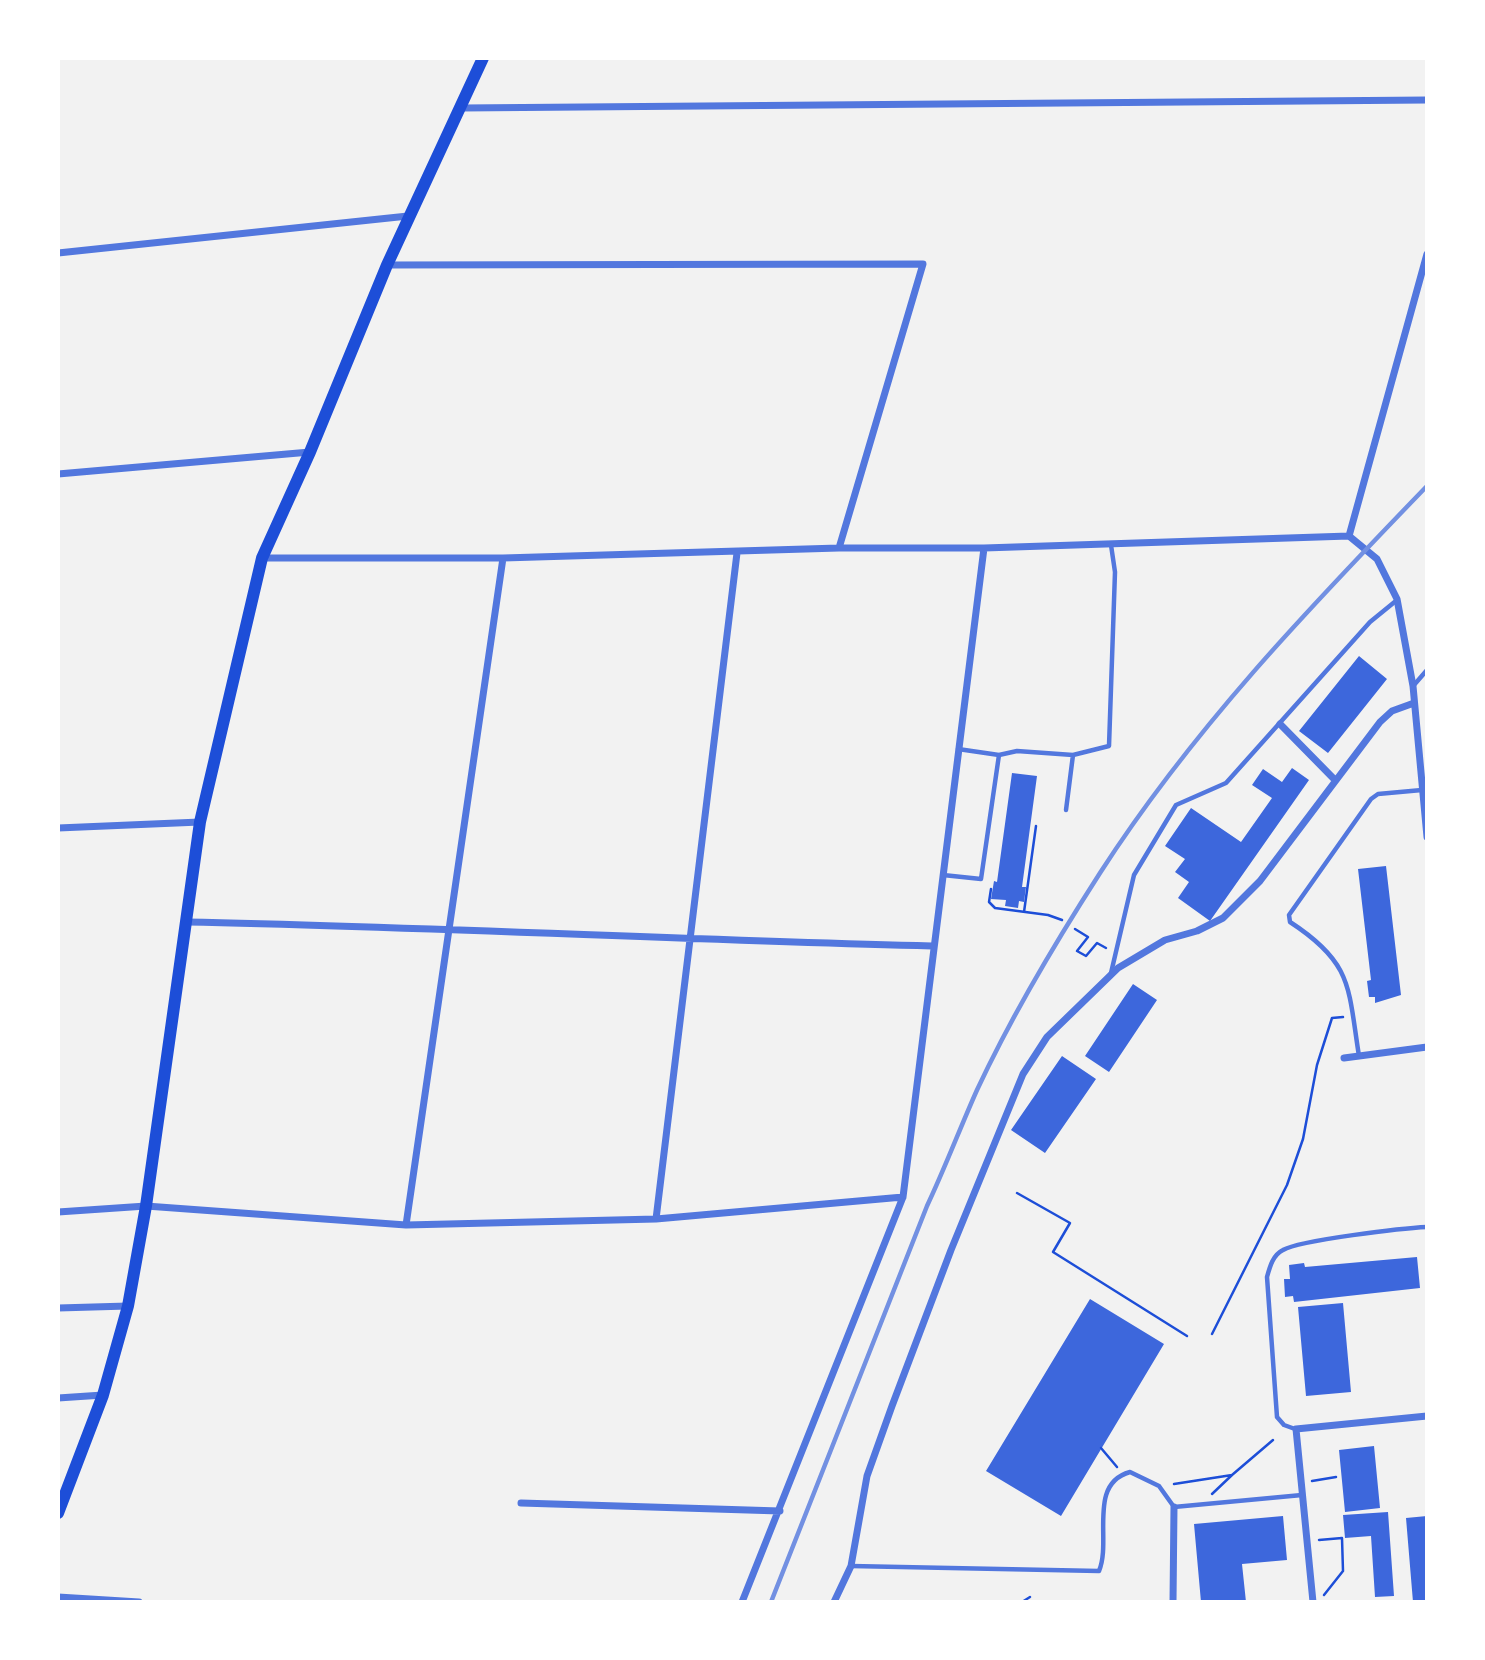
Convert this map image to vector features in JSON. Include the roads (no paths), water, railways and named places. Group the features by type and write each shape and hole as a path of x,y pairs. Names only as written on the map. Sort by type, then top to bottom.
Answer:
{"main road":[{"path":"58,1513 103,1395 128,1306 146,1206 200,822 262,558 310,452 408,216 462,108 483,58"}],"street":[{"path":"462,108 1427,100"},
{"path":"58,253 408,216"},
{"path":"1349,536 1427,254"},
{"path":"387,265 923,264 839,548"},
{"path":"58,474 310,452"},
{"path":"262,558 503,558 839,548 984,548 1349,536 1370,551 1391,581 1397,599 1413,686 1427,837"},
{"path":"742,1602 903,1197 932,946 984,548"},
{"path":"656,1219 737,553"},
{"path":"405,1224 503,558"},
{"path":"834,1602 851,1566 867,1476 951,1250 1023,1074 1047,1037 1111,974 1165,940 1198,931 1223,918 1260,881 1335,780 1392,710 1414,702"},
{"path":"1280,724 1335,780"},
{"path":"58,828 200,822"},
{"path":"186,922 448,927 691,940 932,946"},
{"path":"1344,1058 1427,1047"},
{"path":"58,1212 146,1206 405,1224 656,1219 903,1197"},
{"path":"58,1308 128,1306"},
{"path":"58,1398 103,1395"},
{"path":"1313,1602 1296,1429 1427,1416"},
{"path":"521,1503 780,1511"},
{"path":"1173,1602 1174,1507"},
{"path":"58,1597 139,1602"}],"lane":[{"path":"958,749 999,755 1017,751 1073,755 1109,746 1115,572 1110,544"},
{"path":"1111,974 1134,876 1176,805 1226,783 1370,622 1397,599"},
{"path":"1413,686 1427,670"},
{"path":"942,874 981,878 999,755"},
{"path":"1066,810 1073,755"},
{"path":"1359,1056 1348,987 1339,963 1317,939 1290,922 1289,915 1371,799 1378,794 1423,790"},
{"path":"1296,1429 1284,1425 1278,1417 1267,1277 1273,1259 1284,1249 1303,1245 1399,1228 1427,1227"},
{"path":"851,1566 1099,1571 1103,1562 1104,1504 1107,1493 1121,1475 1137,1473 1160,1486 1174,1507 1302,1495"}],"railway":[{"path":"771,1602 927,1206 990,1062 1019,1007 1100,873 1173,769 1296,624 1427,486"}]}
